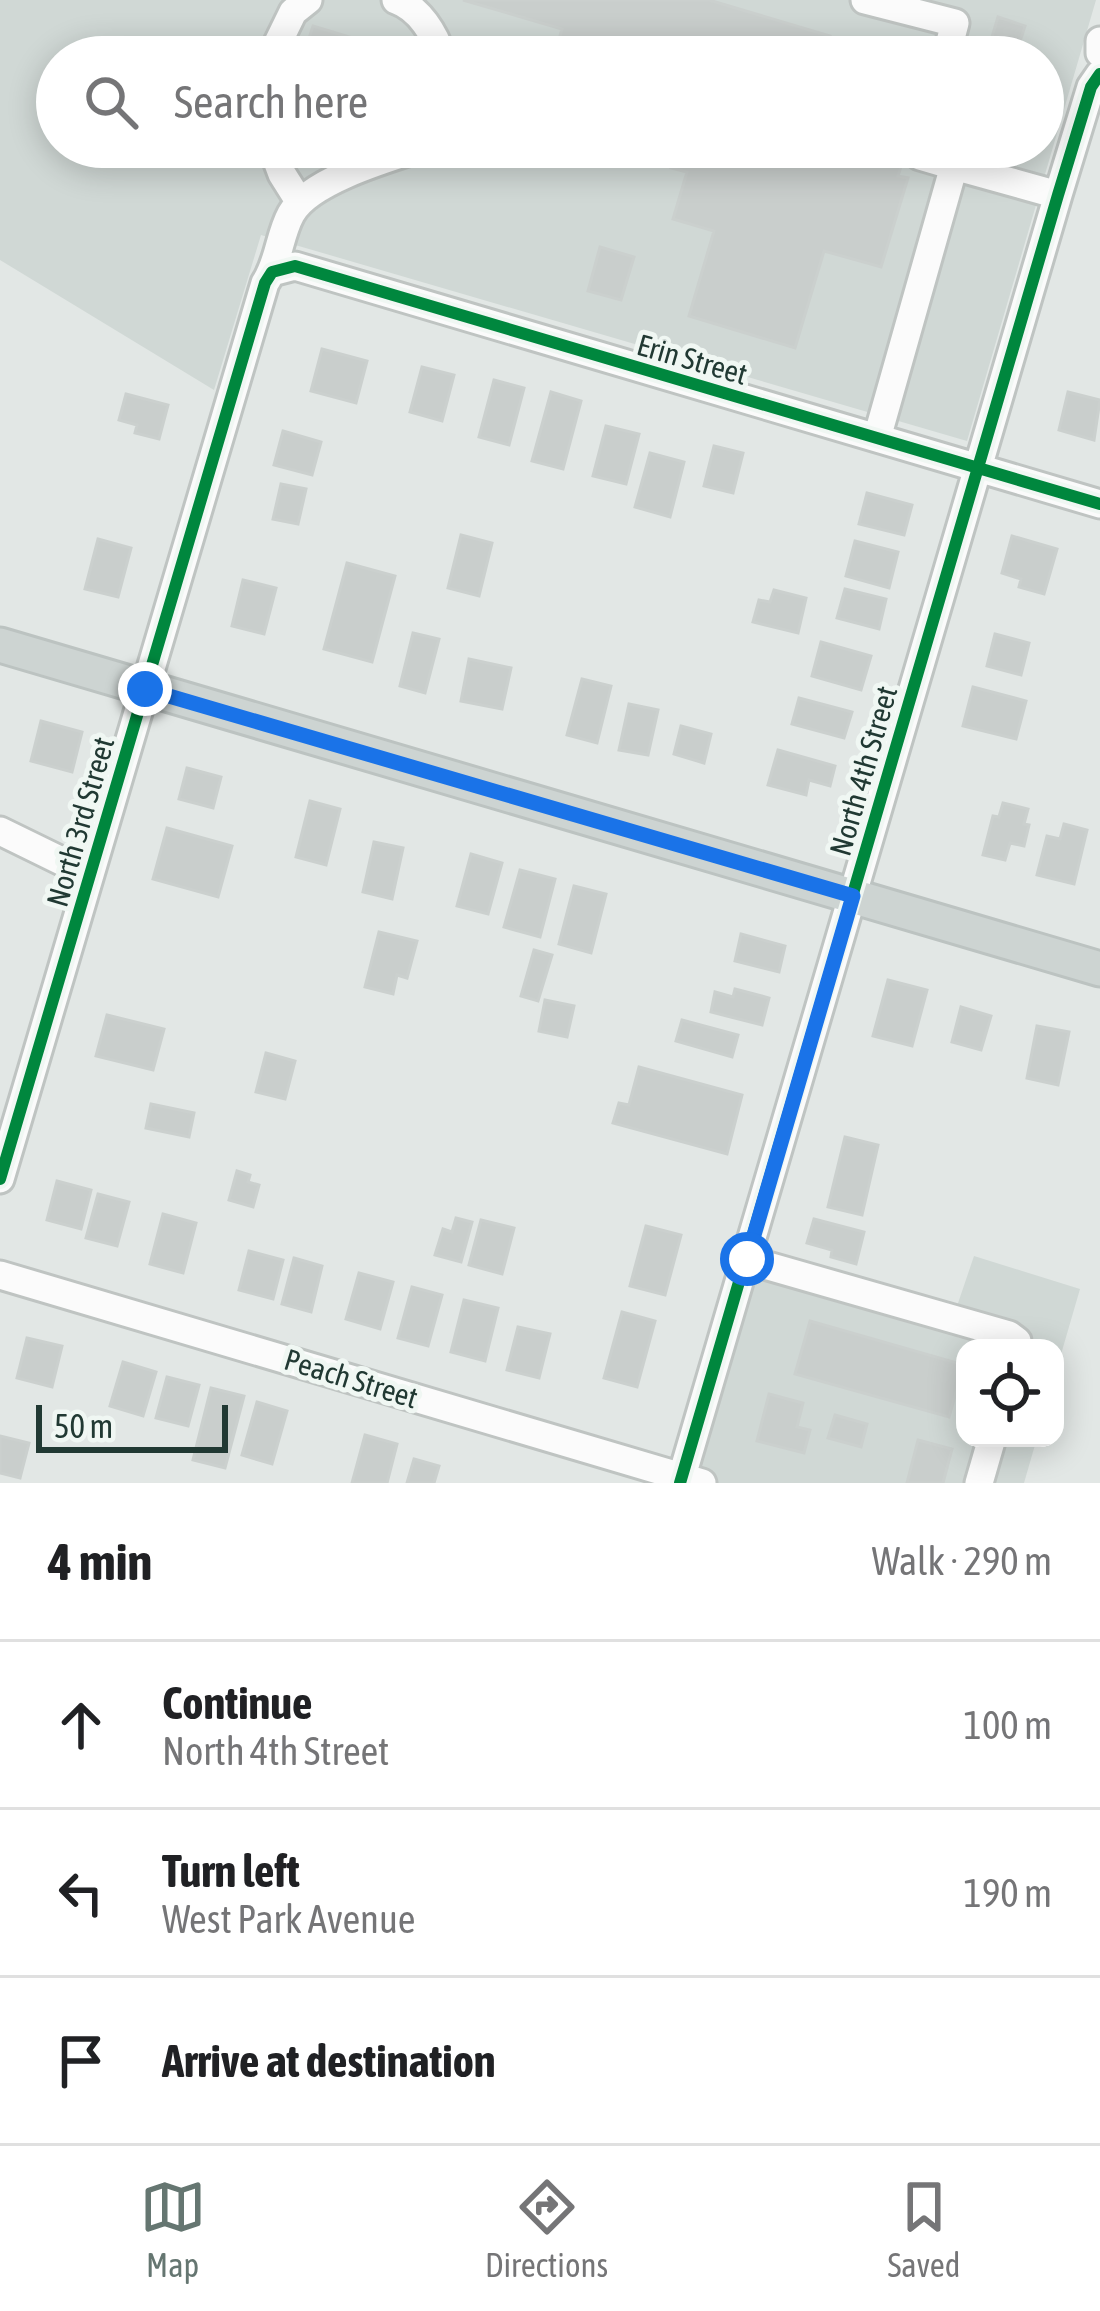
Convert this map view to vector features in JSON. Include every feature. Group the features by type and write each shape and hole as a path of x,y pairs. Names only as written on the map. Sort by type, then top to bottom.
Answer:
{"main road":[{"path":"0,645 1100,969"}],"street":[{"path":"281,36 293,12 308,0"},
{"path":"395,0 411,5 433,36"},
{"path":"865,0 955,23 952,36"},
{"path":"1100,41 1100,53"},
{"name":"North 4th Street","path":"688,1481 747,1259 1058,195 1091,87 1100,74"},
{"path":"280,168 299,201 362,168"},
{"path":"877,439 953,168"},
{"path":"961,168 1058,195"},
{"name":"North 3rd Street","path":"0,1179 265,283 299,201"},
{"name":"Erin Street","path":"272,272 295,266 1100,505"},
{"path":"0,831 90,875"},
{"path":"747,1259 1014,1339"},
{"name":"Peach Street","path":"0,1275 688,1481"},
{"path":"979,1483 989,1447"}],"shaded area":[{"path":"0,0 1096,0 1064,109 1064,36 36,36 36,168 1047,168 967,441 261,235 214,390 0,260"},
{"path":"747,1251 955,1312 974,1256 1080,1289 1064,1344 1064,1339 956,1339 956,1447 1034,1447 1024,1483 680,1483"}],"building":[{"path":"463,0 709,0 830,36 560,36 562,29"},
{"path":"998,17 1025,26 1022,36 992,36"},
{"path":"313,26 346,36 310,36"},
{"path":"671,168 900,168 898,176 908,178 881,267 824,251 795,348 689,316 714,231 673,219 687,172"},
{"path":"600,247 634,257 621,300 588,291"},
{"path":"322,349 367,361 356,403 311,391"},
{"path":"422,367 454,375 442,421 410,412"},
{"path":"494,380 524,388 509,445 479,437"},
{"path":"551,392 581,401 563,469 532,461"},
{"path":"1068,392 1100,400 1094,440 1059,430"},
{"path":"126,394 168,405 159,439 135,433 137,425 119,420"},
{"path":"606,426 639,434 626,484 593,476"},
{"path":"283,431 321,442 312,475 274,465"},
{"path":"714,446 743,453 733,493 704,486"},
{"path":"650,453 684,462 670,517 635,507"},
{"path":"281,484 306,489 298,524 273,519"},
{"path":"867,493 912,505 904,535 859,524"},
{"path":"461,535 492,543 479,596 448,588"},
{"path":"1012,536 1057,549 1044,594 1019,587 1021,579 1002,573"},
{"path":"98,539 131,548 118,597 85,589"},
{"path":"855,541 898,552 889,588 846,576"},
{"path":"347,563 395,576 372,662 324,649"},
{"path":"243,580 276,588 264,634 232,626"},
{"path":"845,589 886,599 879,629 837,618"},
{"path":"774,590 806,598 798,633 753,622 759,600 770,602"},
{"path":"413,633 439,639 425,693 400,686"},
{"path":"995,634 1029,643 1021,675 987,666"},
{"path":"821,642 871,656 861,690 812,676"},
{"path":"469,659 511,668 502,709 461,701"},
{"path":"582,679 611,686 597,743 567,735"},
{"path":"973,687 1026,701 1016,739 963,726"},
{"path":"799,698 852,712 844,738 792,724"},
{"path":"629,704 658,710 648,755 619,750"},
{"path":"41,721 82,732 72,772 31,761"},
{"path":"681,726 711,734 704,763 674,754"},
{"path":"778,750 835,766 830,786 809,780 806,795 768,785"},
{"path":"187,768 221,777 213,808 179,799"},
{"path":"310,801 340,809 326,865 296,857"},
{"path":"1003,803 1028,809 1024,824 1029,825 1024,846 1010,843 1005,860 983,855 993,816 999,817"},
{"path":"1064,824 1087,830 1074,884 1037,875 1047,836 1060,839"},
{"path":"167,828 232,846 218,897 153,879"},
{"path":"374,842 403,848 392,899 363,892"},
{"path":"471,854 502,863 488,914 457,906"},
{"path":"520,870 555,879 540,937 504,927"},
{"path":"574,886 606,894 591,953 559,944"},
{"path":"379,932 417,941 407,978 397,975 393,994 365,987"},
{"path":"741,934 785,946 779,972 735,961"},
{"path":"534,950 552,955 538,1001 521,996"},
{"path":"888,980 927,990 912,1046 873,1036"},
{"path":"735,989 769,998 762,1025 711,1012 715,992 733,997"},
{"path":"545,1000 574,1006 567,1037 539,1031"},
{"path":"961,1007 991,1016 981,1050 952,1042"},
{"path":"107,1015 164,1029 153,1070 96,1056"},
{"path":"682,1020 738,1035 732,1057 676,1041"},
{"path":"1037,1026 1069,1032 1058,1085 1027,1078"},
{"path":"266,1053 295,1061 285,1099 256,1092"},
{"path":"639,1067 742,1095 727,1154 613,1123 619,1103 629,1105"},
{"path":"151,1104 194,1113 189,1137 146,1128"},
{"path":"845,1137 878,1145 862,1215 828,1207"},
{"path":"237,1171 250,1175 248,1182 259,1185 253,1207 229,1200"},
{"path":"57,1181 91,1190 81,1229 47,1220"},
{"path":"98,1194 129,1202 117,1246 86,1238"},
{"path":"163,1214 196,1223 183,1273 150,1264"},
{"path":"456,1218 472,1222 461,1262 435,1255 443,1229 452,1232"},
{"path":"814,1219 864,1232 856,1264 807,1243"},
{"path":"481,1220 514,1228 502,1274 469,1265"},
{"path":"646,1226 681,1235 665,1295 630,1286"},
{"path":"249,1251 283,1260 273,1299 239,1290"},
{"path":"294,1258 322,1266 311,1312 282,1304"},
{"path":"359,1273 393,1282 380,1329 346,1319"},
{"path":"412,1287 442,1295 428,1346 398,1338"},
{"path":"464,1300 498,1308 485,1361 451,1352"},
{"path":"622,1312 655,1321 637,1387 604,1378"},
{"path":"810,1321 956,1363 956,1393 949,1417 795,1374"},
{"path":"518,1327 550,1334 539,1378 507,1370"},
{"path":"27,1338 62,1346 52,1387 17,1378"},
{"path":"123,1362 156,1372 143,1416 110,1406"},
{"path":"167,1377 199,1385 188,1426 156,1418"},
{"path":"211,1388 244,1396 225,1468 193,1460"},
{"path":"769,1394 803,1403 797,1427 810,1430 804,1453 757,1441"},
{"path":"257,1402 287,1411 272,1464 242,1455"},
{"path":"835,1415 867,1424 861,1447 828,1438"},
{"path":"365,1435 397,1444 387,1483 352,1483"},
{"path":"0,1436 29,1443 20,1478 0,1473"},
{"path":"918,1440 952,1449 943,1483 907,1483"},
{"path":"414,1459 439,1466 434,1483 407,1483"}],"cycle path":[{"path":"680,1483 1058,195 1091,87 1100,74"},
{"path":"0,1179 272,272 295,266 1100,504"}],"route":[{"path":"145,689 853,896 747,1259"}]}
